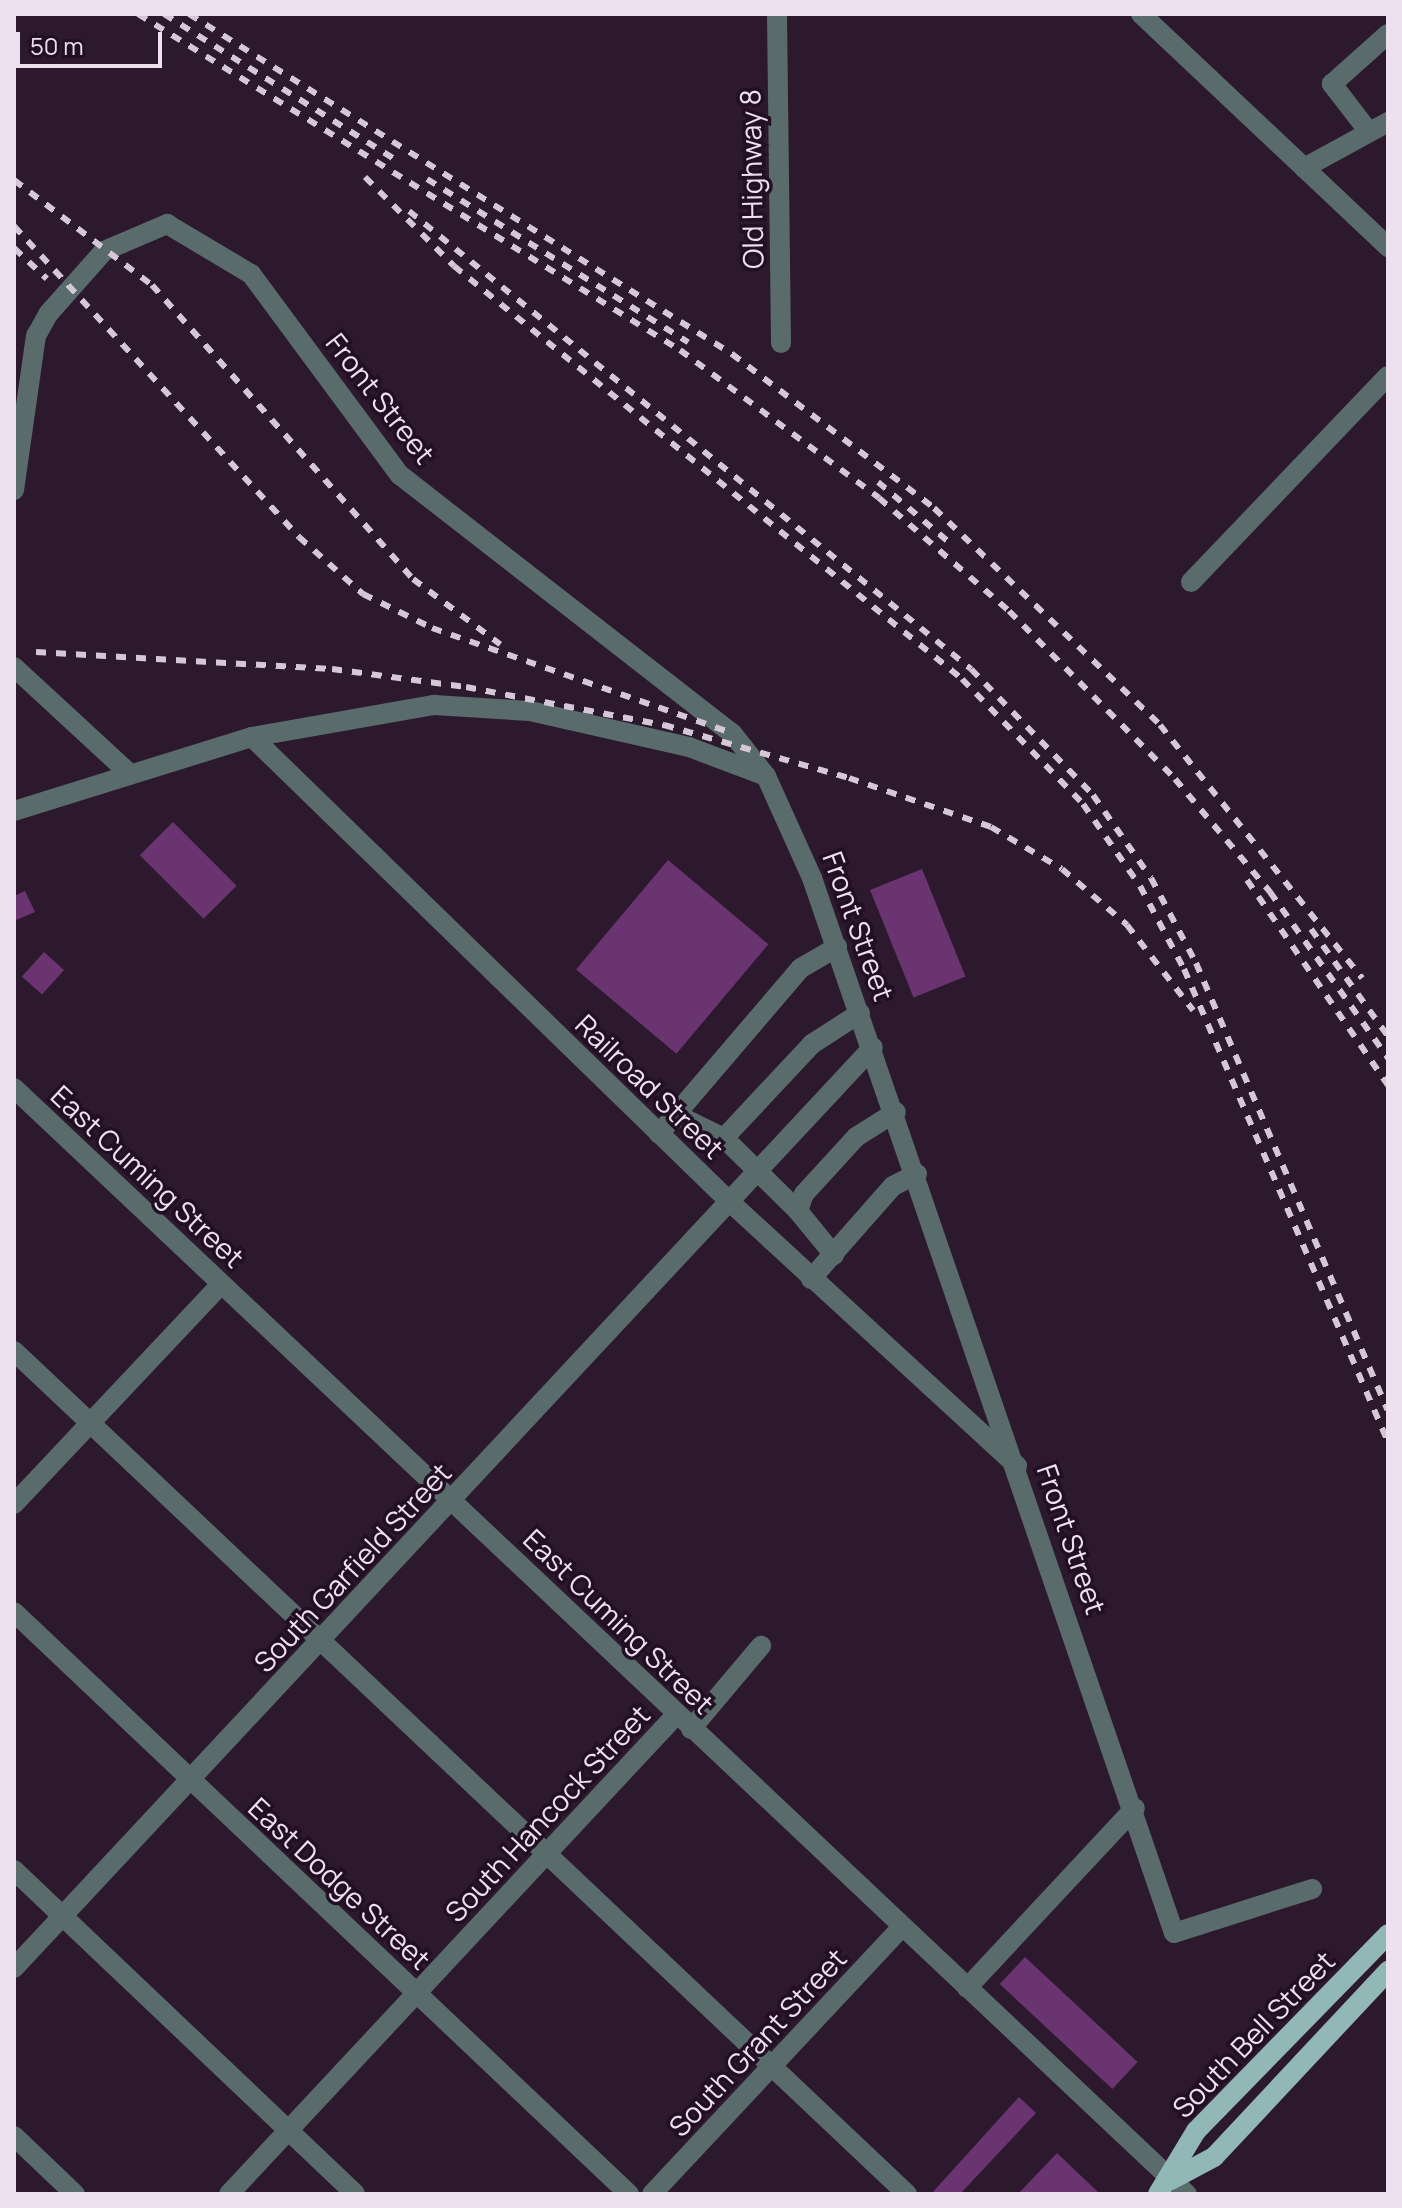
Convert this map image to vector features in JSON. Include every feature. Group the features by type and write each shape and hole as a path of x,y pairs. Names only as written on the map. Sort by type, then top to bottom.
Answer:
{"main road":[{"name":"South Bell Street","path":"1164,2187 1196,2131 1388,1934"},
{"name":"South Bell Street","path":"1164,2187 1214,2157 1388,1971"}],"street":[{"name":"Old Highway 8","path":"777,14 781,343"},
{"path":"1141,14 1388,247"},
{"path":"1369,132 1332,84 1388,34"},
{"path":"1304,168 1388,122"},
{"name":"Front Street","path":"14,490 36,336 104,251 167,224 251,274 400,475 732,733 766,776 837,947 1135,1808 1174,1933 1312,1889"},
{"path":"1191,582 1388,376"},
{"path":"14,667 130,774"},
{"path":"14,811 252,737 377,712 482,705 689,747 766,776"},
{"name":"Railroad Street","path":"252,737 730,1202 1017,1466"},
{"path":"659,1134 801,968 837,947"},
{"path":"724,1138 812,1044 860,1013"},
{"name":"South Garfield Street","path":"14,1968 191,1782 873,1047"},
{"name":"East Cuming Street","path":"14,1088 967,1988 1164,2187 1187,2194"},
{"path":"798,1211 804,1194 856,1137 896,1112"},
{"path":"675,1114 724,1138 756,1175 798,1211 834,1255"},
{"path":"811,1279 893,1186 917,1174"},
{"path":"14,1504 221,1284"},
{"path":"14,1351 907,2194"},
{"name":"East Dodge Street","path":"14,1612 629,2194"},
{"name":"South Hancock Street","path":"229,2194 545,1853 761,1646"},
{"path":"967,1988 1135,1808"},
{"path":"14,1870 355,2194"},
{"name":"South Grant Street","path":"652,2194 902,1927"},
{"path":"14,2136 75,2194"}],"building":[{"path":"173,822 237,886 203,919 140,855"},
{"path":"668,860 768,944 676,1054 576,970"},
{"path":"922,869 965,977 914,998 870,890"},
{"path":"25,891 35,912 14,921 14,896"},
{"path":"44,952 64,970 42,995 22,977"},
{"path":"1025,1957 1138,2062 1112,2089 1000,1984"},
{"path":"1019,2097 1036,2113 960,2194 931,2194"},
{"path":"1057,2153 1100,2194 1018,2194"}],"railway":[{"path":"138,14 680,350 879,498 1009,611 1175,779 1270,892 1388,1058"},
{"path":"164,14 393,158"},
{"path":"189,14 732,354 934,508 1160,725 1362,978"},
{"path":"365,177 454,266 962,679 1083,804 1140,886 1184,969 1388,1442"},
{"path":"427,179 688,342"},
{"path":"14,180 152,285 413,579 500,644"},
{"path":"409,211 971,669 1093,795 1151,878 1196,963 1388,1410"},
{"path":"14,226 299,537 363,594 432,628 729,732"},
{"path":"14,248 47,279"},
{"path":"878,482 951,544"},
{"path":"36,652 332,669 466,687 664,725 849,778 991,827 1062,869 1127,925 1193,1010"},
{"path":"1247,880 1388,1085"},
{"path":"1311,929 1388,1036"}]}
